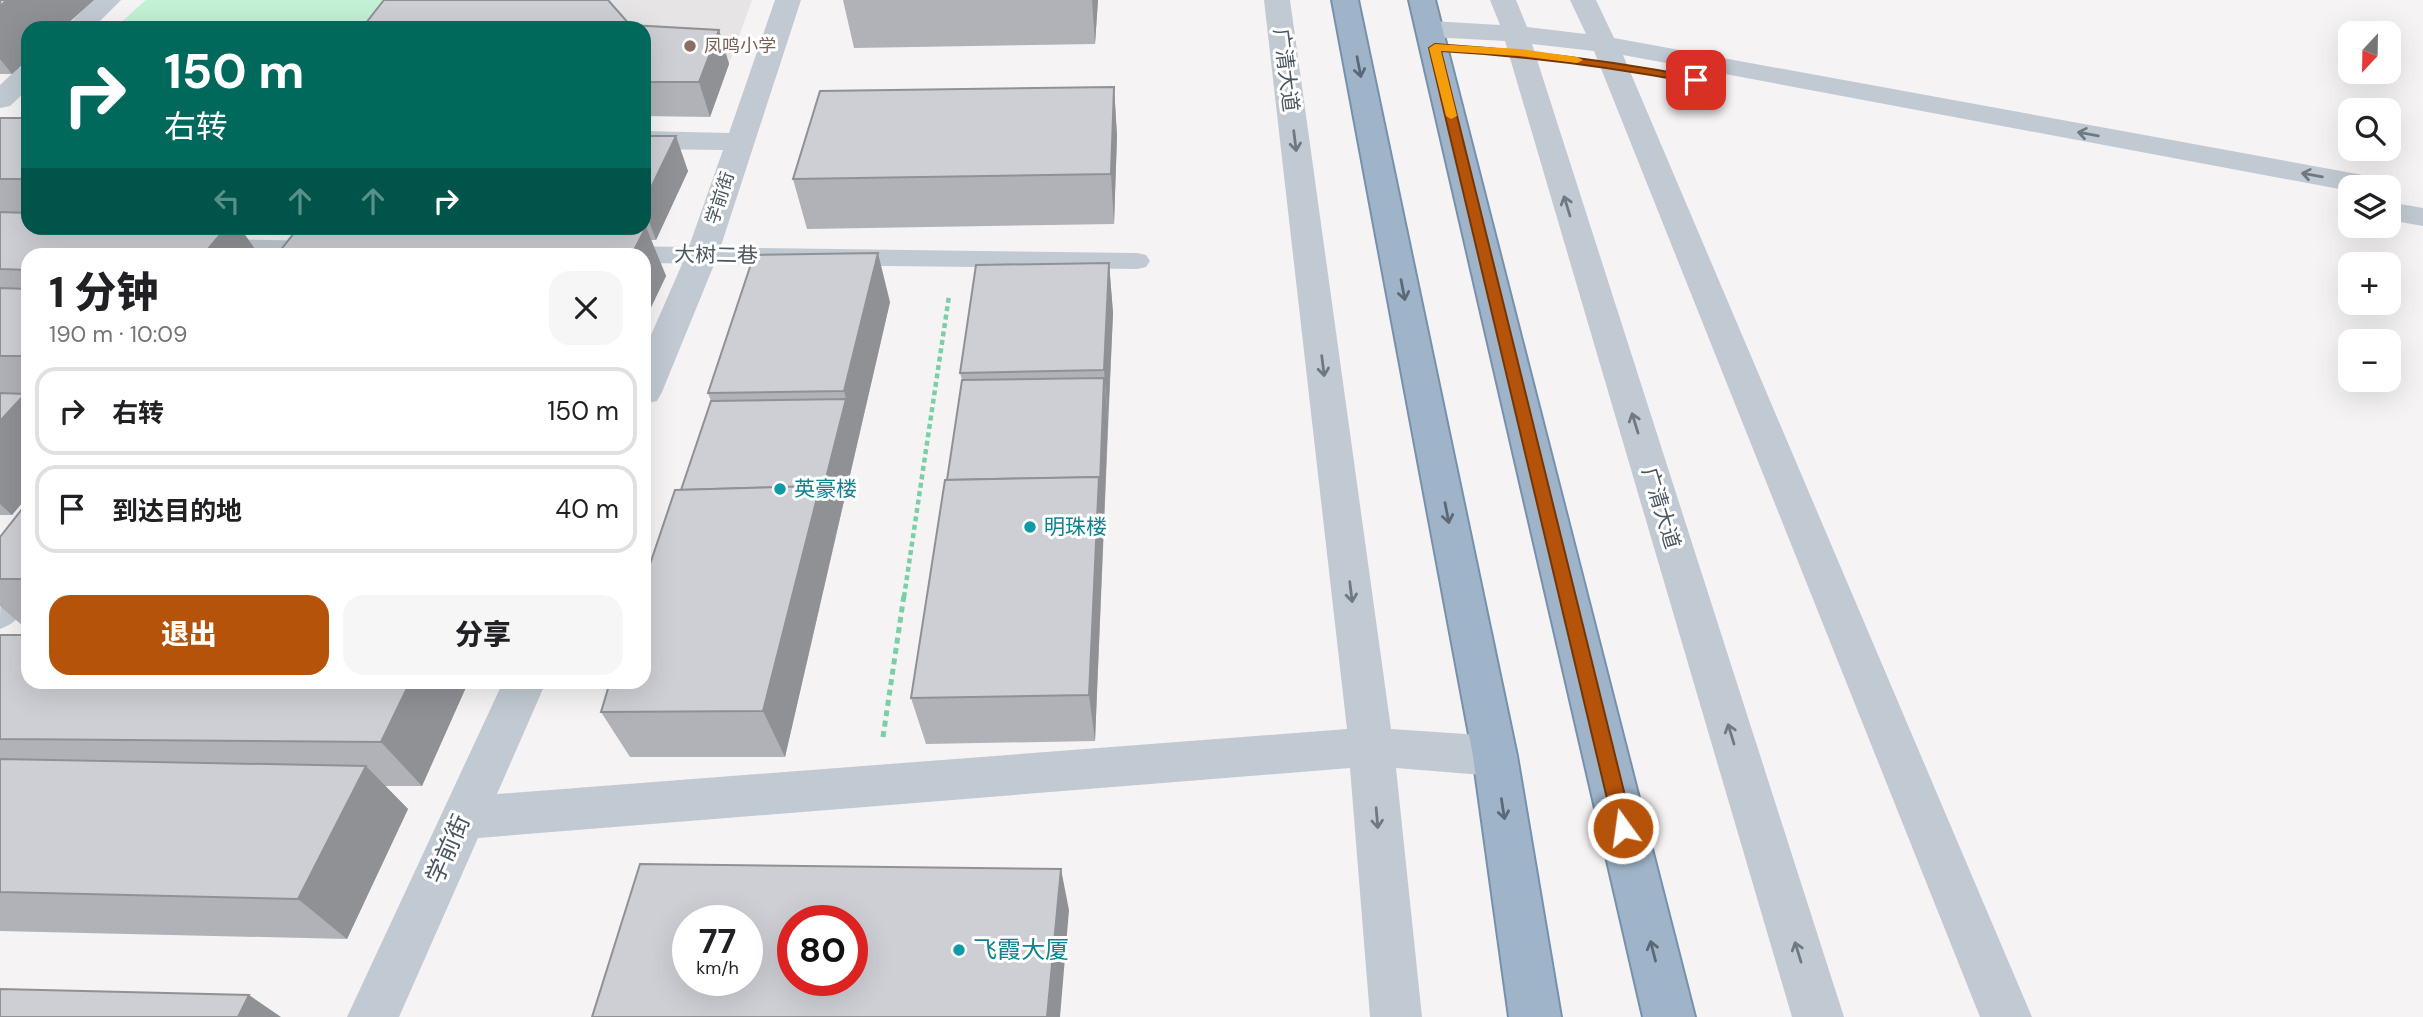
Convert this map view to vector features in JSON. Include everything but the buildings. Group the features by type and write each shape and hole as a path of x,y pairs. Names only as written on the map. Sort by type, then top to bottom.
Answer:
{"highway":[{"path":"1345,0 1495,756 1535,1017"},
{"path":"1429,26 1669,1017"}],"street":[{"path":"86,21 108,0"},
{"name":"学前街","path":"651,375 702,255 788,0"},
{"name":"广清大道","path":"1277,0 1371,747 1396,1017"},
{"path":"1584,0 1609,54 2006,1017"},
{"path":"1429,26 1513,29 1609,54 2338,202"},
{"name":"广清大道","path":"1513,29 1818,1017"},
{"path":"1609,54 2338,180"},
{"path":"0,100 21,80"},
{"path":"651,140 738,142"},
{"path":"2401,191 2423,195"},
{"path":"2401,213 2423,217"},
{"name":"学前街","path":"373,1017 522,689"},
{"path":"462,818 1371,747 1495,756"}],"lane":[{"path":"193,247 268,248"},
{"name":"大树二巷","path":"651,254 1137,261"},
{"path":"0,615 21,587"}],"path":[{"path":"875,786 955,259"}],"shaded area":[{"name":"凤鸣小学","path":"146,0 752,0 710,117 651,37 651,21 123,21"}],"green space":[{"path":"146,0 406,0 390,21 123,21"}],"slow traffic":[{"path":"1451,116 1435,48 1520,53 1577,60"}],"place":[{"name":"凤鸣小学","path":"690,46"},
{"name":"英豪楼","path":"780,489"},
{"name":"明珠楼","path":"1030,527"},
{"name":"飞霞大厦","path":"959,950"}],"route":[{"path":"1623,828 1435,48 1520,53 1614,65 1696,80"}]}
